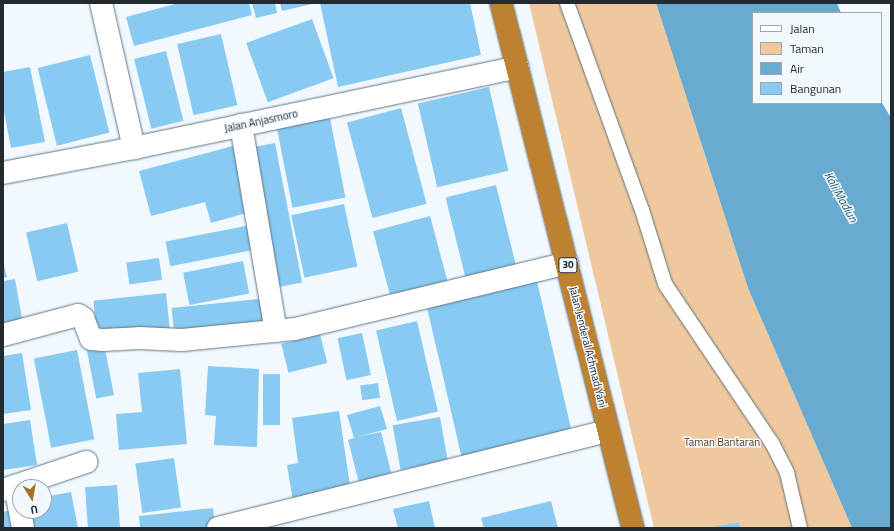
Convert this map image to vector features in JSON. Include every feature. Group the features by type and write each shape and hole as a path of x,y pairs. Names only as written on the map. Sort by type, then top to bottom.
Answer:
{"highway":[{"name":"Jalan Jenderal Achmad Yani","path":"501,3 608,431 634,528"}],"street":[{"path":"101,3 134,148"},
{"name":"Jalan Anjasmoro","path":"3,173 134,148 518,67"},
{"path":"242,125 276,331"},
{"path":"3,335 78,315 83,318 91,339 97,340 140,338 182,340 295,329 567,263"},
{"path":"218,528 608,431"},
{"path":"23,528 9,488 86,462"}],"lane":[{"path":"567,3 642,210 665,284 772,443 787,473 800,528"}],"green space":[{"name":"Taman Bantaran","path":"529,3 656,3 748,288 852,528 654,528"}],"water":[{"name":"Kali Madiun","path":"656,3 837,3 841,12 752,12 752,104 882,104 882,103 891,118 891,528 852,528 748,288"}],"building":[{"path":"179,3 249,3 252,15 134,46 126,17"},
{"path":"252,3 275,3 277,13 256,18"},
{"path":"280,3 312,3 312,4 282,11"},
{"path":"320,3 470,3 481,55 338,87"},
{"path":"312,19 334,78 268,102 246,43"},
{"path":"221,34 237,105 194,115 177,44"},
{"path":"166,51 183,121 151,129 134,59"},
{"path":"90,55 109,133 57,146 38,68"},
{"path":"30,67 45,142 11,148 3,106 3,72"},
{"path":"489,87 508,171 437,187 418,103"},
{"path":"401,108 427,204 373,218 347,122"},
{"path":"330,118 345,198 292,208 277,128"},
{"path":"275,143 302,282 274,288 247,149"},
{"path":"233,146 250,212 211,223 205,202 151,216 139,171"},
{"path":"496,185 518,273 468,286 446,198"},
{"path":"344,204 357,267 304,278 291,215"},
{"path":"430,216 448,284 391,299 373,231"},
{"path":"67,223 78,272 37,281 26,232"},
{"path":"251,225 256,250 170,266 166,242"},
{"path":"159,258 162,280 129,284 126,263"},
{"path":"243,261 249,293 189,305 183,273"},
{"path":"3,262 7,277 3,278"},
{"path":"536,277 572,434 462,459 426,302"},
{"path":"15,279 23,324 3,328 3,281"},
{"path":"166,293 170,330 97,337 93,301"},
{"path":"267,298 270,328 175,338 172,308"},
{"path":"417,321 438,412 397,421 376,330"},
{"path":"362,333 371,375 346,380 338,338"},
{"path":"320,334 327,363 288,373 281,344"},
{"path":"104,344 114,395 96,398 86,347"},
{"path":"77,350 94,439 51,448 34,358"},
{"path":"22,353 31,410 3,414 3,356"},
{"path":"208,366 259,369 257,447 214,445 216,416 205,415"},
{"path":"180,369 187,444 119,450 116,414 142,412 138,373"},
{"path":"263,374 280,374 280,425 263,425"},
{"path":"378,383 380,398 362,400 360,386"},
{"path":"380,406 387,429 361,436 381,432 392,476 359,483 348,440 354,438 347,415"},
{"path":"339,411 351,493 293,501 287,465 298,463 292,418"},
{"path":"440,417 448,461 401,470 393,425"},
{"path":"30,420 37,465 3,470 3,424"},
{"path":"174,458 181,508 142,513 135,463"},
{"path":"117,485 120,528 88,528 85,487"},
{"path":"71,492 78,528 34,528 32,519 52,519 52,496"},
{"path":"429,501 435,528 398,528 393,509"},
{"path":"551,501 558,528 484,528 481,518"},
{"path":"213,508 215,527 140,528 139,516"},
{"path":"12,510 12,519 14,519 16,528 3,528 3,512"},
{"path":"739,522 740,528 714,528 714,527"}]}
